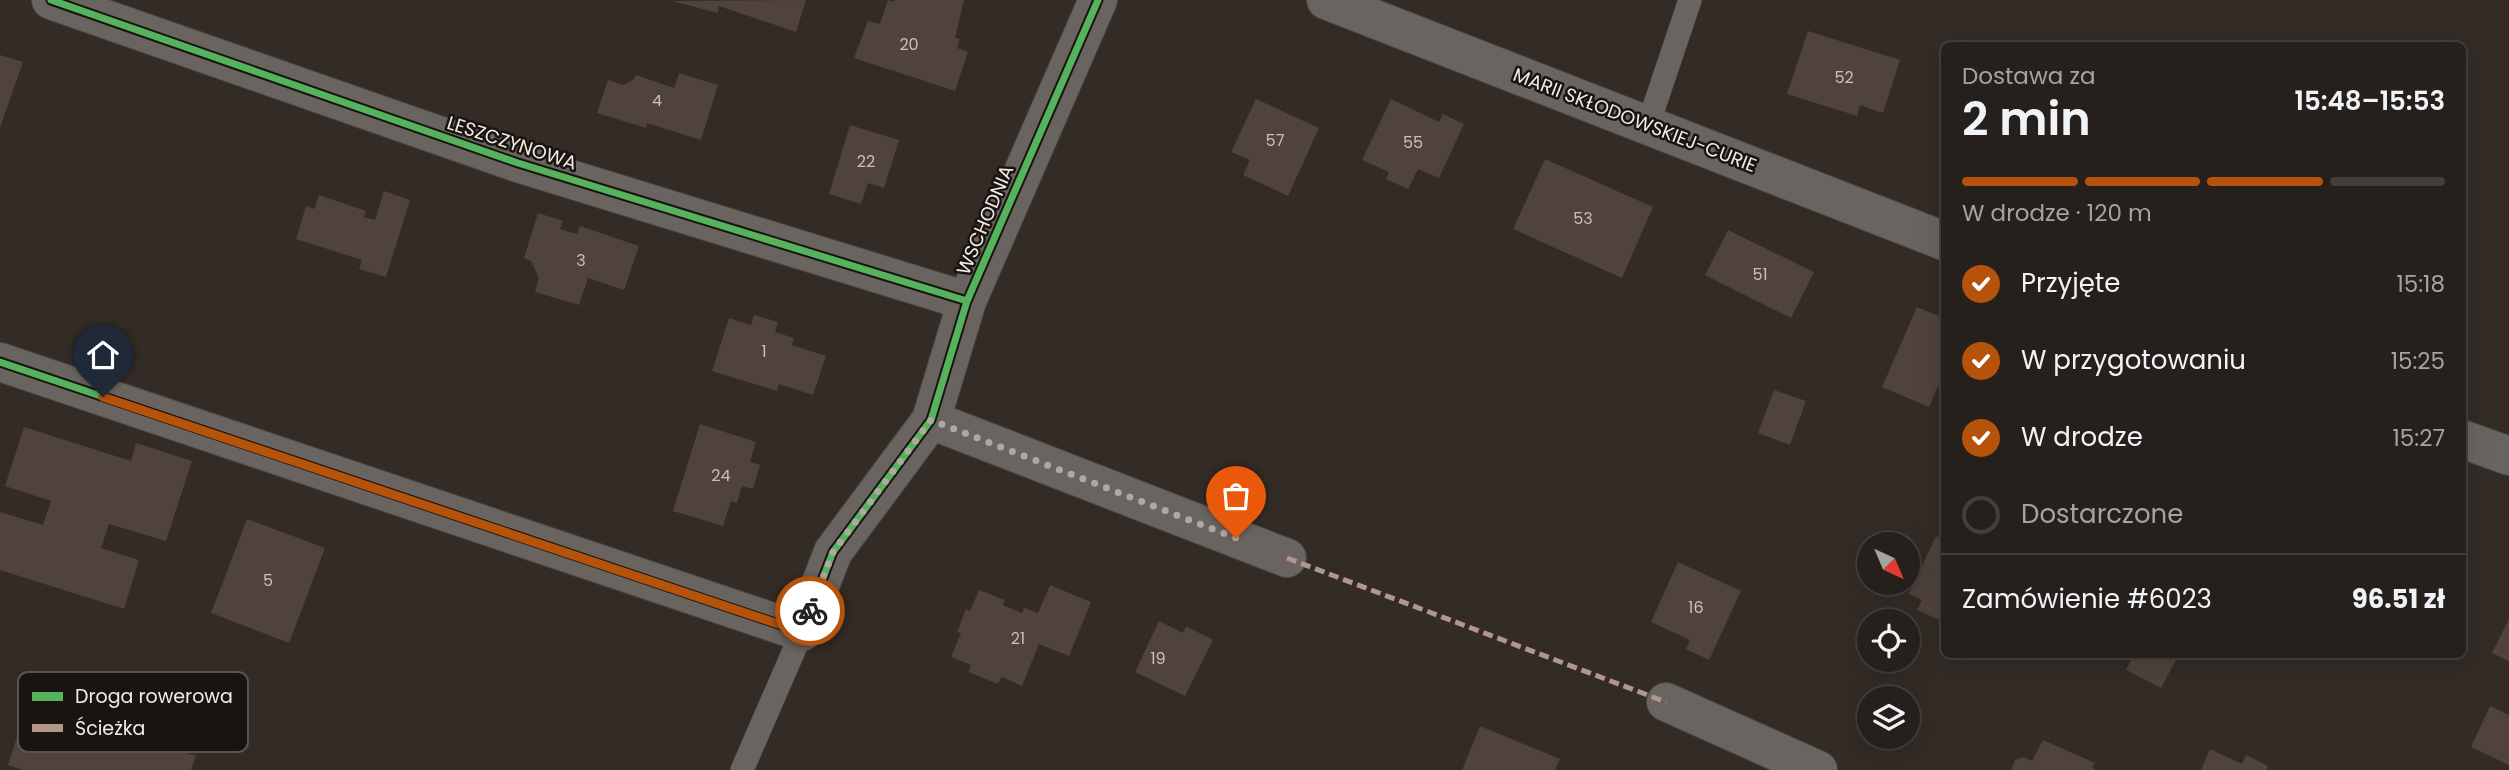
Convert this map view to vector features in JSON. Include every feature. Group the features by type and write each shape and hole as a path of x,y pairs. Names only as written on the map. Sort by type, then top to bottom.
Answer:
{"street":[{"name":"LESZCZYNOWA","path":"51,0 519,163 967,301"},
{"name":"WSCHODNIA","path":"802,632 833,552 931,420 967,301 1098,0"},
{"name":"MARII SKŁODOWSKIEJ-CURIE","path":"1326,0 1941,240"},
{"path":"0,362 802,632"},
{"path":"931,420 1287,558"},
{"path":"2466,440 2509,456"},
{"path":"1666,702 1818,770"}],"lane":[{"path":"1648,125 1690,0"},
{"name":"WSCHODNIA","path":"742,770 802,632"}],"building":[{"path":"806,0 796,32 719,6 718,13 672,1"},
{"path":"888,0 964,0 955,38 960,39 957,48 968,52 955,91 854,58 868,21 880,24"},
{"path":"1808,31 1900,60 1883,113 1860,105 1857,116 1787,94"},
{"path":"0,55 23,62 0,128"},
{"path":"679,73 718,85 701,140 647,123 646,128 597,113 608,80 623,85 636,75 674,88"},
{"path":"1256,99 1319,128 1288,196 1243,175 1250,160 1231,152"},
{"path":"1391,99 1439,122 1443,114 1464,124 1439,178 1418,169 1408,189 1386,179 1389,172 1362,160"},
{"path":"850,125 899,140 884,188 868,183 861,204 829,194"},
{"path":"1545,159 1653,207 1622,278 1513,229"},
{"path":"384,191 410,200 386,277 359,269 362,260 296,239 306,206 314,209 319,195 366,211 364,217 375,220"},
{"path":"538,213 563,221 560,229 577,234 580,226 639,246 624,290 588,278 579,305 535,292 539,278 531,261 524,258"},
{"path":"1728,230 1814,272 1791,318 1705,275"},
{"path":"1917,307 1941,317 1941,379 1929,407 1882,387"},
{"path":"754,315 778,322 775,332 794,338 792,345 826,356 813,395 779,384 777,391 712,371 729,318 751,325"},
{"path":"1774,390 1806,401 1790,445 1758,433"},
{"path":"700,424 756,442 750,462 760,465 753,489 742,486 737,503 731,501 723,526 673,511"},
{"path":"24,427 131,461 136,443 192,461 166,541 109,524 101,548 139,560 124,609 0,570 0,512 43,525 51,501 5,486"},
{"path":"247,519 325,548 289,643 211,613"},
{"path":"1936,536 1941,538 1941,621 1918,609 1922,600 1911,595 1920,595 1920,570"},
{"path":"1678,562 1741,591 1709,660 1686,649 1690,640 1651,622"},
{"path":"1050,585 1091,602 1069,656 1039,644 1022,686 1002,677 998,684 968,672 971,665 951,657 961,633 957,632 966,609 970,611 979,590 1005,600 1003,605 1022,613 1024,608 1038,613"},
{"path":"2509,619 2509,661 2492,653"},
{"path":"1159,621 1183,633 1186,626 1213,640 1185,696 1135,672"},
{"path":"2132,658 2177,658 2161,688 2126,670"},
{"path":"2490,706 2509,715 2509,765 2471,747"},
{"path":"1480,726 1560,759 1555,770 1462,770"},
{"path":"18,734 18,752 183,752 196,756 191,770 23,770 8,765"},
{"path":"2043,740 2095,763 2092,768 2096,770 2011,770 2015,760 2024,757 2032,761"},
{"path":"2210,749 2242,764 2246,755 2268,766 2266,770 2201,770"}],"marked path":[{"path":"1287,558 1666,702"}],"cycle path":[{"path":"51,0 518,163 967,301"},
{"path":"0,362 802,632 833,552 931,420 967,301 1098,0"}],"way so far":[{"path":"810,611 833,552 931,420 1236,538"}],"route":[{"path":"103,397 802,632 810,611"}]}
